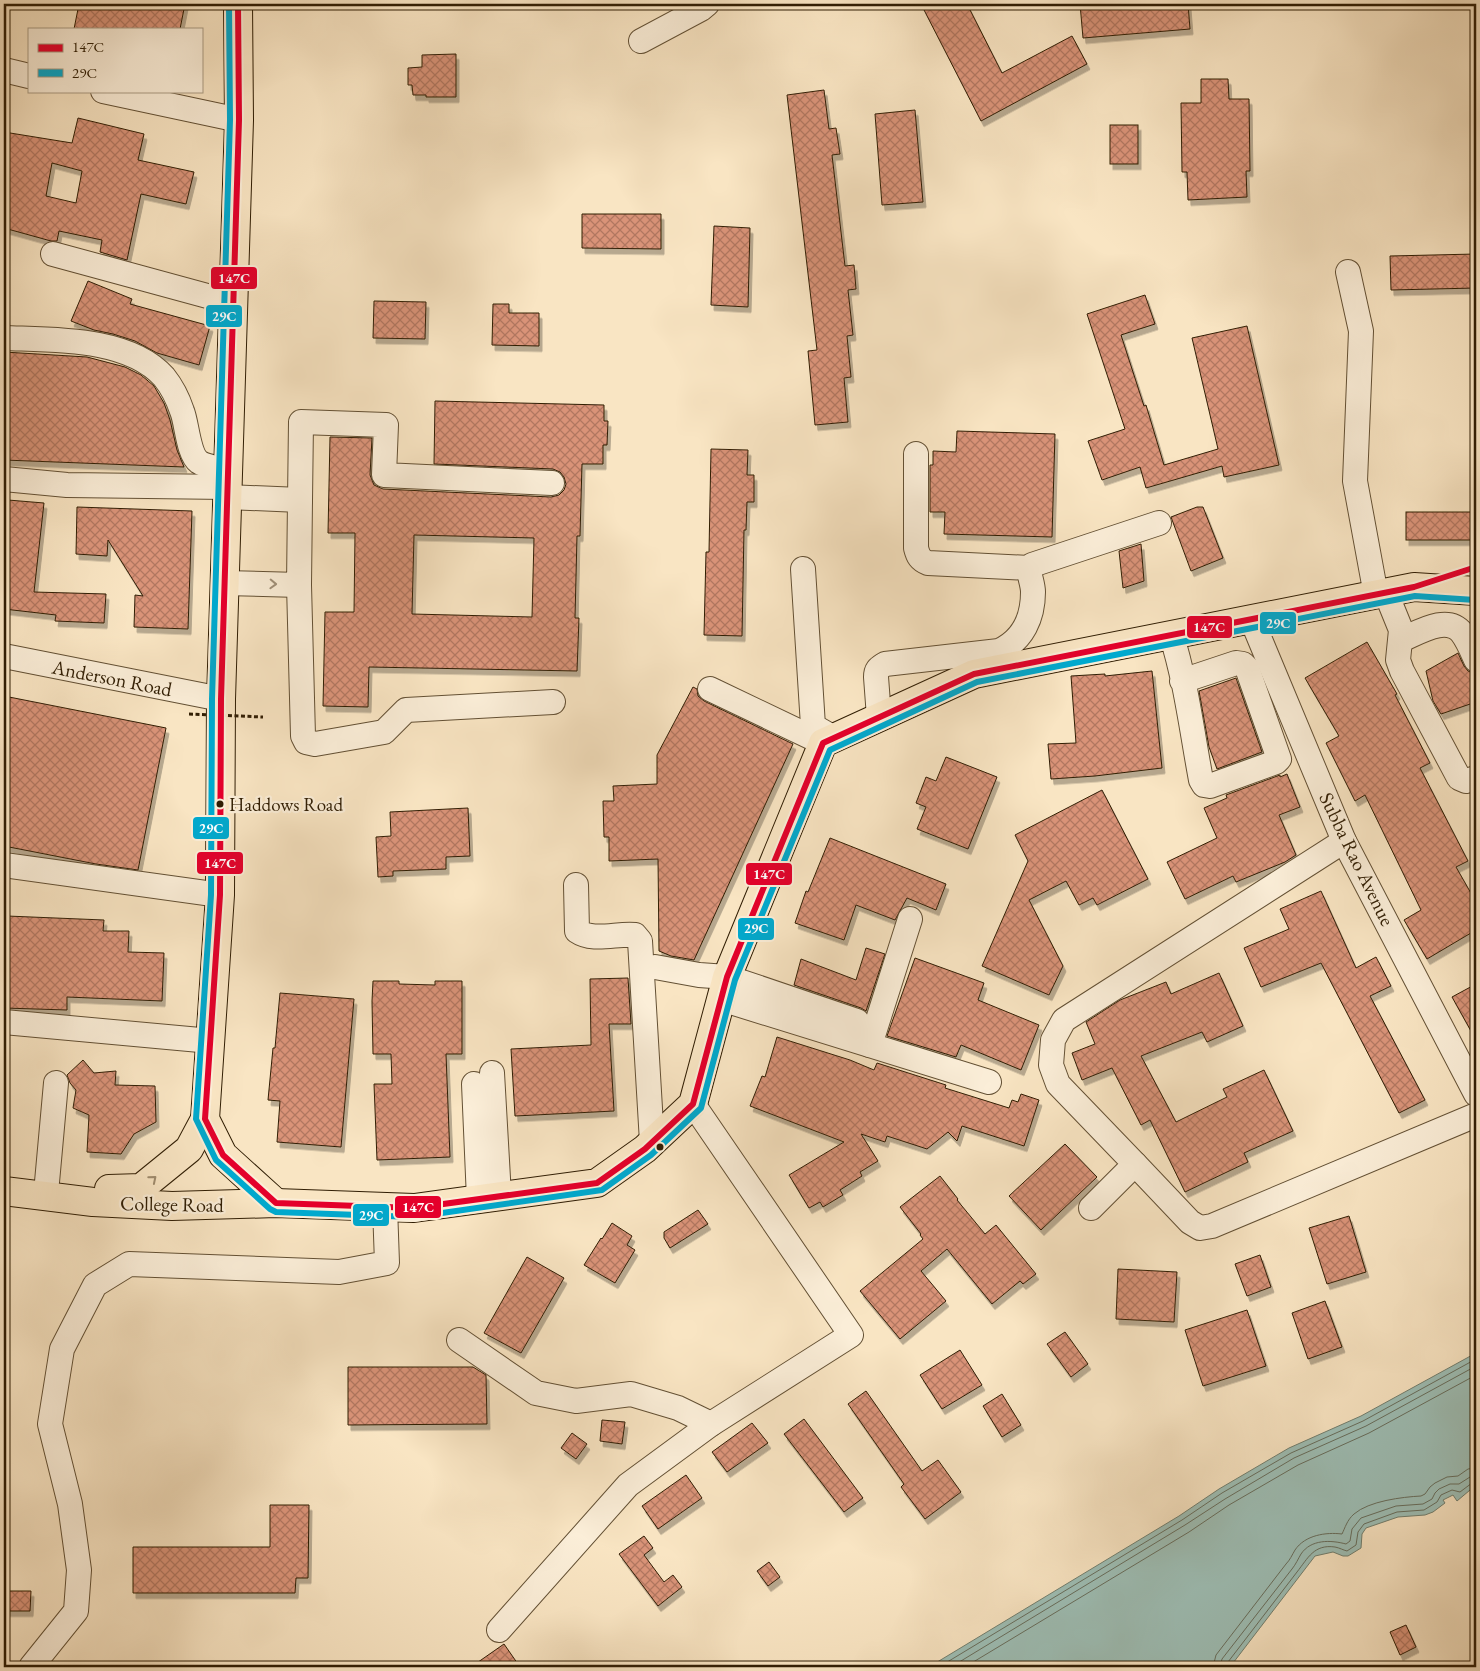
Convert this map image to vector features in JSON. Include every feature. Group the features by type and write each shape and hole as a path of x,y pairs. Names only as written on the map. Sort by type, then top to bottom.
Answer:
{"main road":[{"path":"238,4 239,120 221,699 220,895 205,1119 223,1155 276,1203"},
{"path":"693,1104 724,988 829,741 974,674 1414,587 1476,591"},
{"name":"College Road","path":"4,1191 93,1202 172,1206 276,1203 414,1208 597,1183 652,1142 693,1104"},
{"name":"College Road","path":"4,1177 96,1189 141,1188 189,1149 205,1119"}],"street":[{"path":"640,41 702,9 707,4"},
{"path":"4,70 28,76"},
{"path":"108,92 239,120"},
{"path":"53,254 233,303"},
{"path":"1348,272 1361,331 1355,481 1381,594 1401,630 1398,660 1402,671 1459,778 1466,781 1476,778"},
{"path":"4,338 69,340 112,348 143,361 163,376 174,392 183,412 193,453 199,462 227,485"},
{"path":"552,483 384,476 386,425 301,422 299,585 303,736 306,742 315,744 384,732 406,710 553,702"},
{"path":"916,454 916,548 918,556 928,563 1029,568 1032,565 1159,523"},
{"path":"4,479 67,485 227,485 300,500"},
{"path":"879,717 876,671 885,664 999,651 1011,645 1019,637 1027,624 1030,613 1033,591 1029,568"},
{"path":"803,570 813,726 829,741"},
{"path":"224,583 299,585"},
{"name":"Subba Rao Avenue","path":"1251,618 1344,841 1476,1094"},
{"path":"1401,640 1437,626 1446,624 1454,626 1461,632 1476,660"},
{"path":"1171,634 1178,656 1201,780 1204,785 1210,786 1307,753"},
{"name":"Anderson Road","path":"4,656 221,699"},
{"path":"1182,681 1236,663 1243,664 1247,668 1278,755 1279,759 1276,762"},
{"path":"710,689 829,741"},
{"path":"1344,841 1064,1020 1053,1040 1051,1065 1058,1084 1190,1222 1200,1228 1212,1226 1476,1115"},
{"path":"4,864 220,895"},
{"path":"576,885 577,931 588,936 635,935 640,941 652,1142"},
{"path":"870,1045 910,920"},
{"path":"655,967 699,975 724,988 870,1045 989,1082"},
{"path":"724,988 857,1021"},
{"path":"4,1022 211,1041"},
{"path":"483,1079 489,1198"},
{"path":"47,1182 56,1083"},
{"path":"499,1630 628,1484 711,1424 851,1335 693,1104"},
{"path":"1091,1208 1135,1164"},
{"path":"31,1667 76,1612 78,1560 70,1504 50,1424 62,1349 95,1285 129,1264 339,1272 387,1263 385,1207"},
{"path":"459,1340 536,1393 576,1401 631,1394 678,1408 711,1424"}],"path":[{"path":"189,714 263,717"}],"water":[{"path":"1476,1353 1476,1485 1457,1501 1453,1495 1443,1500 1445,1503 1433,1512 1425,1515 1398,1517 1366,1528 1362,1534 1361,1548 1348,1556 1333,1552 1315,1556 1230,1667 929,1667 1289,1448 1361,1416"}],"building":[{"path":"79,4 185,4 180,28 74,28"},
{"path":"932,4 967,4 1002,73 1072,36 1087,64 981,121 923,8"},
{"path":"1080,4 1188,4 1190,29 1083,38"},
{"path":"456,54 456,97 413,95 412,85 408,85 408,68 422,67 422,55"},
{"path":"1201,79 1228,79 1229,99 1249,99 1250,171 1246,171 1247,197 1188,200 1187,172 1182,172 1181,103 1201,103"},
{"path":"824,90 829,129 836,128 840,154 832,155 845,266 854,265 856,289 848,290 853,335 847,336 851,377 844,378 848,422 815,425 808,351 817,350 787,95"},
{"path":"915,110 923,202 882,205 875,114"},
{"path":"78,118 144,134 138,160 194,172 186,204 141,194 127,260 100,252 102,240 59,231 57,241 51,241 4,228 4,132 72,143","holes":["52,163 82,171 76,203 46,196"]},
{"path":"1110,125 1138,125 1138,164 1110,164"},
{"path":"582,214 661,214 661,249 582,248"},
{"path":"714,226 750,228 748,307 711,305"},
{"path":"1476,254 1476,288 1391,290 1390,256"},
{"path":"88,281 132,299 130,304 210,326 199,365 157,353 135,341 94,330 71,321"},
{"path":"1145,295 1155,324 1121,335 1144,406 1146,405 1164,465 1218,449 1192,338 1247,326 1279,465 1224,477 1222,466 1146,488 1140,467 1102,480 1088,441 1125,429 1087,314"},
{"path":"374,301 426,302 425,339 373,338"},
{"path":"493,304 509,304 509,313 539,313 539,346 492,345"},
{"path":"4,352 87,357 125,367 141,375 154,386 164,403 177,450 184,467 4,460"},
{"path":"435,401 604,405 604,421 608,421 607,445 603,445 603,464 582,464 580,536 577,536 575,618 579,618 577,671 369,667 368,707 323,706 325,612 354,612 355,533 328,533 330,437 372,438 370,475 374,485 383,489 551,497 559,495 564,490 566,484 560,472 553,469 434,464","holes":["414,535 534,538 532,617 412,614"]},
{"path":"957,431 1055,434 1052,537 944,534 945,512 930,512 930,465 933,465 933,451 956,452"},
{"path":"711,449 748,450 747,475 754,475 754,502 747,502 746,530 744,530 742,636 704,635 706,552 709,552"},
{"path":"8,500 44,503 34,592 106,594 104,623 55,621 56,615 4,609 4,535"},
{"path":"77,507 192,511 188,629 134,627 135,595 143,596 108,540 107,556 76,554"},
{"path":"1197,507 1203,507 1223,558 1191,571 1171,517"},
{"path":"1406,512 1475,512 1475,540 1406,540"},
{"path":"1141,544 1144,581 1123,588 1119,551"},
{"path":"1367,642 1397,694 1395,695 1430,763 1420,768 1468,861 1456,867 1476,902 1476,930 1427,959 1404,920 1421,910 1365,795 1355,801 1326,743 1339,736 1305,678"},
{"path":"1458,653 1464,666 1476,676 1476,702 1441,714 1433,701 1426,671"},
{"path":"1152,671 1162,768 1051,779 1048,744 1076,743 1071,676 1105,674 1105,676"},
{"path":"1236,678 1262,752 1217,769 1209,747 1199,691"},
{"path":"693,687 697,689 698,696 704,701 793,744 694,960 671,956 659,951 658,859 609,861 609,837 604,837 603,801 614,801 613,786 657,784 657,755"},
{"path":"4,696 166,728 138,870 4,846"},
{"path":"946,757 997,777 968,849 917,829 926,807 916,803 926,777 936,781"},
{"path":"1287,774 1300,807 1279,815 1296,855 1285,862 1236,882 1233,876 1185,899 1167,862 1217,838 1204,808 1227,798 1226,795"},
{"path":"1102,790 1148,879 1097,905 1093,898 1079,905 1066,881 1029,900 1063,966 1049,995 982,966 1028,861 1015,835"},
{"path":"468,808 470,856 446,857 446,869 393,871 393,876 378,877 376,837 391,836 390,812"},
{"path":"830,838 946,884 936,910 907,898 895,920 856,905 844,940 795,923 806,891 808,892"},
{"path":"1321,891 1356,968 1376,957 1391,986 1370,996 1425,1100 1399,1113 1321,963 1261,987 1244,948 1289,929 1280,909"},
{"path":"7,916 104,920 103,931 129,931 128,952 164,953 162,1001 67,997 67,1010 4,1008"},
{"path":"866,948 885,954 866,1011 794,985 801,959 856,980"},
{"path":"915,958 984,983 978,1000 1039,1025 1021,1070 961,1045 956,1057 887,1036"},
{"path":"1219,973 1243,1026 1207,1042 1202,1032 1141,1056 1176,1122 1227,1097 1223,1089 1264,1070 1293,1131 1244,1153 1248,1162 1185,1192 1150,1120 1141,1125 1112,1068 1082,1080 1072,1053 1095,1044 1086,1022 1120,1000 1166,982 1171,994"},
{"path":"628,978 631,1024 609,1024 614,1111 515,1116 511,1049 591,1045 590,979"},
{"path":"373,981 399,981 399,984 435,985 435,981 462,981 462,1054 446,1054 450,1157 377,1160 374,1084 392,1084 391,1054 373,1054"},
{"path":"1476,984 1476,1040 1452,997"},
{"path":"280,993 354,999 341,1147 277,1142 280,1101 268,1100"},
{"path":"777,1037 850,1060 874,1070 877,1063 946,1085 945,1088 1009,1108 1012,1100 1018,1102 1021,1094 1039,1100 1024,1146 962,1126 957,1141 948,1132 927,1149 887,1136 885,1142 861,1134 878,1161 860,1172 862,1176 840,1190 843,1195 823,1207 820,1202 809,1208 789,1175 844,1142 750,1106 762,1076 765,1077"},
{"path":"83,1060 94,1073 116,1071 115,1085 155,1086 156,1122 134,1134 121,1154 87,1152 89,1115 73,1108 76,1090 70,1083 67,1075"},
{"path":"1065,1144 1097,1177 1041,1230 1009,1196"},
{"path":"940,1176 985,1234 996,1225 1036,1274 1023,1284 1020,1281 992,1304 947,1249 921,1271 946,1301 900,1339 860,1291 923,1239 900,1207"},
{"path":"698,1210 708,1224 670,1248 664,1238 664,1232"},
{"path":"1349,1216 1366,1272 1327,1284 1309,1228"},
{"path":"612,1223 632,1236 627,1245 635,1250 615,1283 584,1265"},
{"path":"1260,1255 1271,1287 1247,1296 1235,1264"},
{"path":"527,1257 564,1278 521,1353 484,1333"},
{"path":"1118,1269 1177,1272 1174,1322 1116,1319"},
{"path":"1325,1301 1342,1347 1308,1359 1292,1313"},
{"path":"1247,1310 1266,1366 1203,1386 1185,1330"},
{"path":"1065,1332 1088,1364 1071,1377 1047,1344"},
{"path":"960,1350 982,1385 942,1409 920,1375"},
{"path":"348,1367 473,1367 486,1375 487,1424 348,1425"},
{"path":"866,1391 922,1471 938,1460 961,1492 925,1519 901,1487 904,1484 848,1404"},
{"path":"1002,1394 1021,1425 1002,1437 983,1406"},
{"path":"804,1419 863,1498 844,1512 784,1434"},
{"path":"602,1420 625,1422 622,1444 600,1441"},
{"path":"752,1423 768,1443 727,1472 712,1452"},
{"path":"572,1433 587,1444 576,1459 561,1448"},
{"path":"686,1475 702,1498 658,1529 642,1506"},
{"path":"270,1505 309,1505 308,1578 296,1578 295,1593 133,1593 133,1547 270,1547"},
{"path":"644,1536 653,1548 644,1555 664,1582 673,1575 682,1587 658,1606 619,1554"},
{"path":"769,1562 780,1577 768,1586 757,1571"},
{"path":"4,1591 31,1591 30,1611 4,1611"},
{"path":"1406,1625 1416,1647 1400,1655 1390,1632"},
{"path":"504,1644 520,1667 471,1667"}],"transit line":[{"name":"29C","path":"229,4 230,120 212,699 211,895 196,1119 216,1160 270,1209 276,1212 414,1217 602,1190 651,1155 701,1108 735,980 830,750 977,682 1415,596 1475,600"},
{"name":"147C","path":"238,4 239,120 221,699 220,895 205,1119 223,1155 276,1203 414,1208 597,1183 645,1149 693,1104 727,977 823,743 974,674 1414,587 1476,567"}],"place":[{"name":"Haddows Road","path":"220,804"}]}
